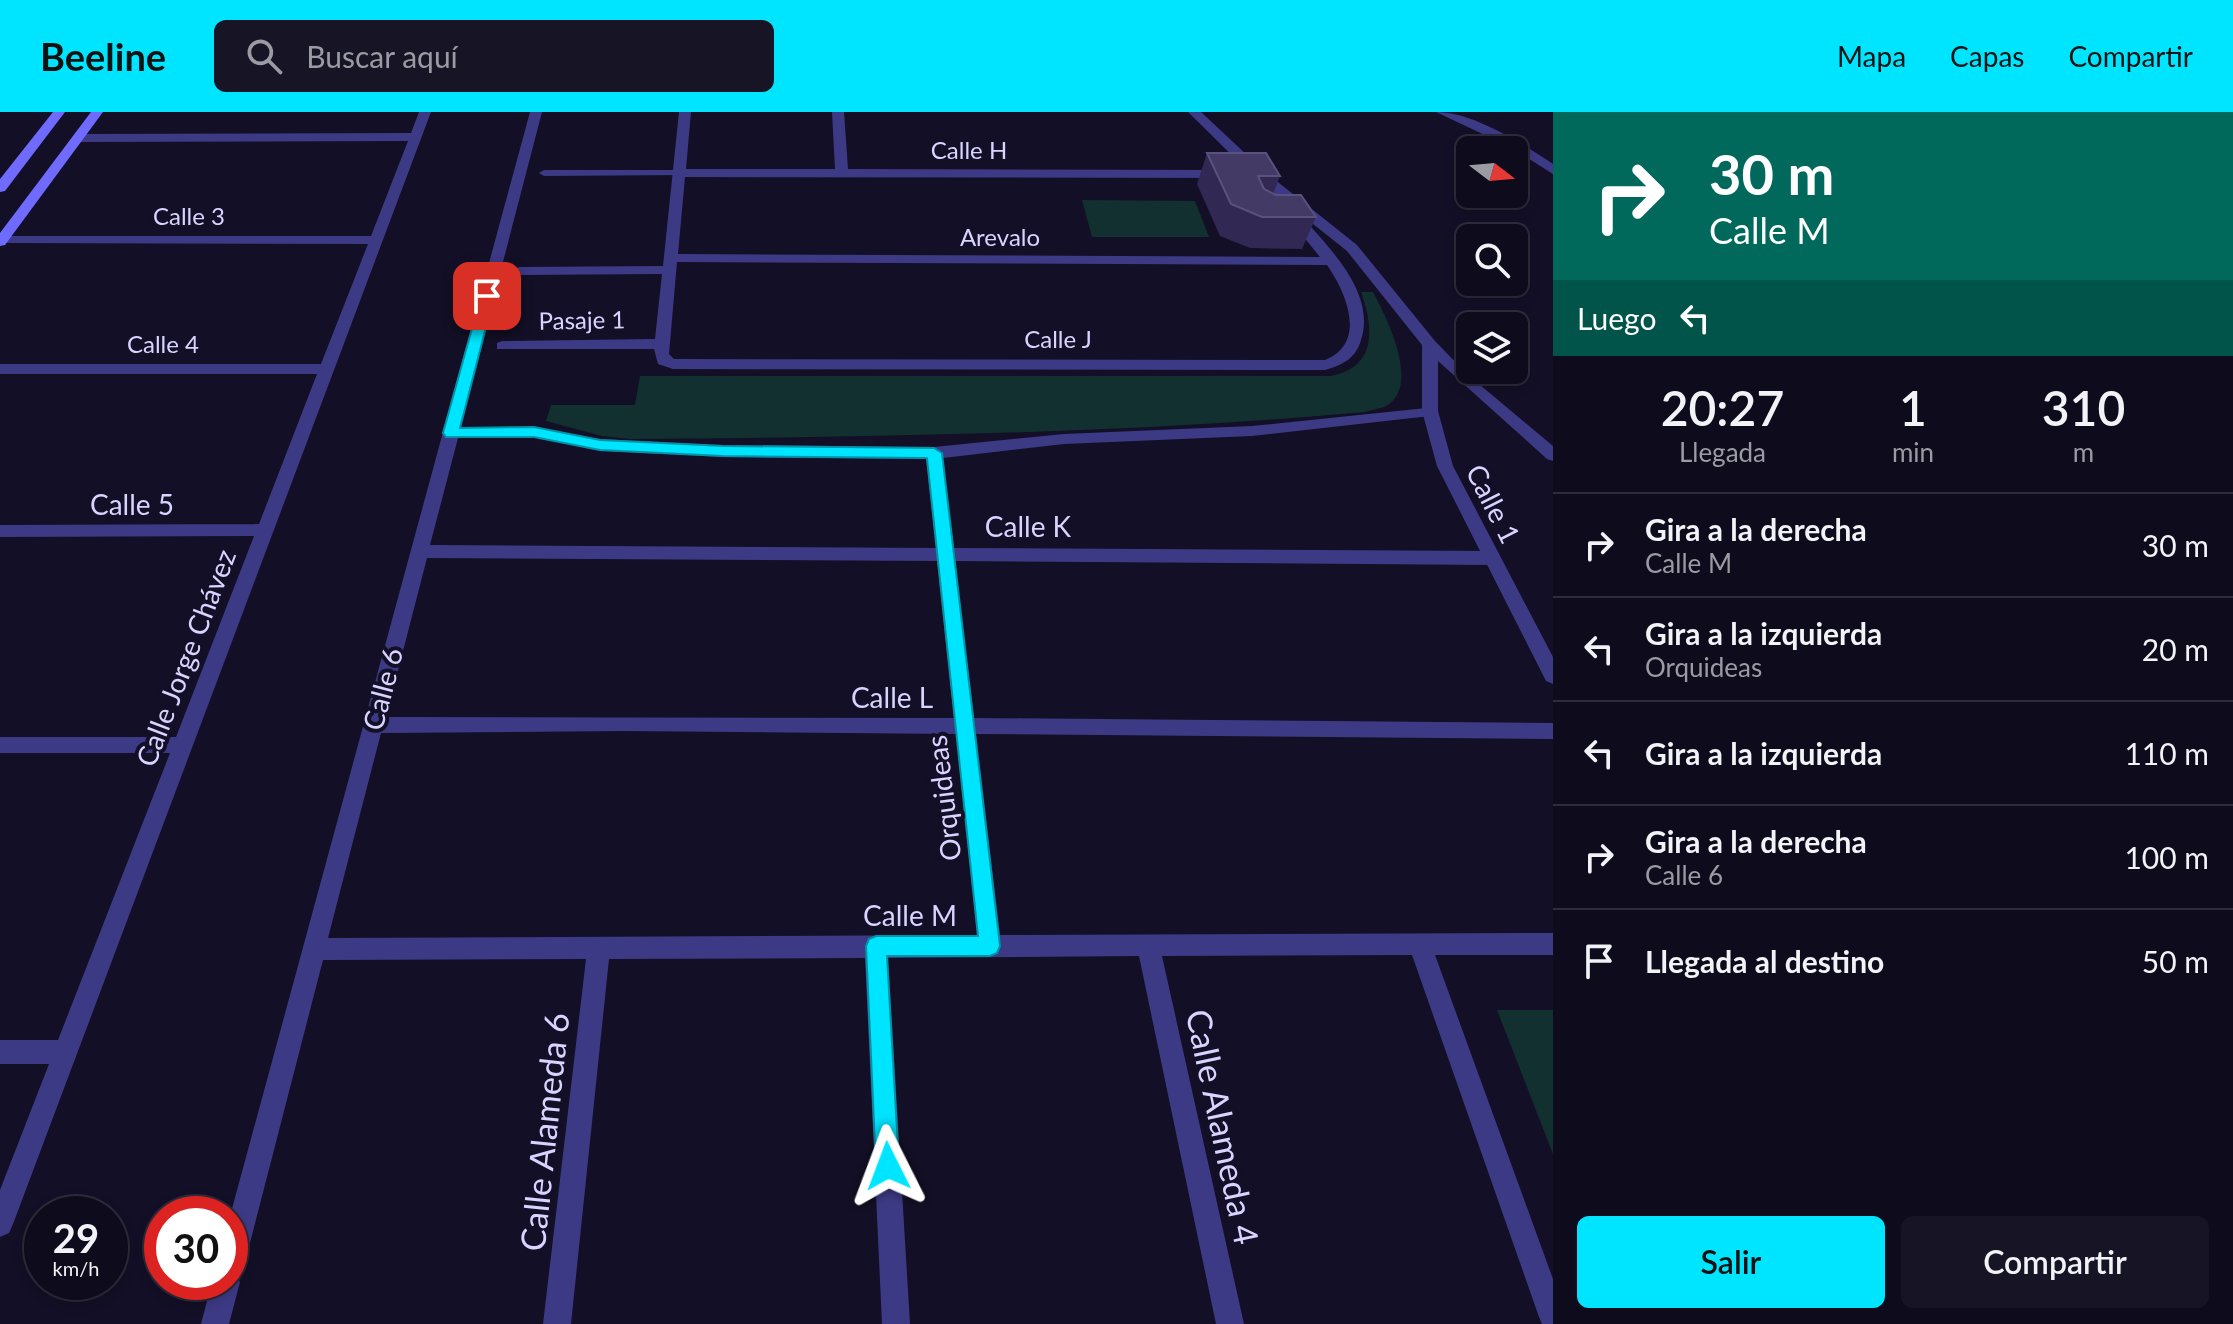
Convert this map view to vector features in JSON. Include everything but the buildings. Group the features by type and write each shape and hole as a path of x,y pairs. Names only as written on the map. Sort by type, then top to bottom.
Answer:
{"main road":[{"path":"1,184 59,112"},
{"path":"1,240 97,112"}],"street":[{"name":"Calle Jorge Chávez","path":"0,1224 425,112"},
{"name":"Calle 6","path":"248,1198 536,112"},
{"path":"663,352 685,112"},
{"path":"838,112 842,173"},
{"path":"1194,112 1259,174 1352,248 1430,344 1462,377 1553,455"},
{"path":"1442,112 1514,144 1553,170"},
{"path":"78,138 415,137"},
{"name":"Calle H","path":"679,173 1259,174"},
{"name":"Calle J","path":"663,352 686,364 1325,365 1335,362 1350,350 1356,337 1357,322 1350,292 1330,261 1259,174"},
{"name":"Calle 3","path":"1,240 376,240"},
{"name":"Arevalo","path":"519,271 670,264 1330,261"},
{"name":"Calle 1","path":"1430,344 1430,411 1445,466 1553,676"},
{"name":"Pasaje 1","path":"502,346 663,352"},
{"name":"Calle 4","path":"0,369 327,369"},
{"path":"451,433 534,432 600,445 723,451 934,453 1064,439 1252,431 1430,411"},
{"name":"Orquideas","path":"934,453 990,946"},
{"name":"Calle 5","path":"0,531 265,530"},
{"name":"Calle K","path":"420,551 1492,558"},
{"name":"Calle L","path":"374,725 1553,731"},
{"path":"0,745 183,745"},
{"path":"1419,943 1553,1317"},
{"name":"Calle Alameda 4","path":"1148,944 1230,1324"},
{"name":"Calle M","path":"314,949 1553,944"},
{"path":"876,946 896,1324"},
{"name":"Calle Alameda 6","path":"557,1324 599,948"},
{"path":"0,1052 65,1052"},
{"path":"215,1324 221,1300"}],"lane":[{"path":"544,173 679,173"}],"green space":[{"path":"1082,200 1195,201 1209,237 1092,237"},
{"path":"1361,292 1373,292 1379,303 1398,352 1401,369 1401,385 1395,398 1384,407 1365,412 1090,430 722,438 630,439 602,436 546,421 551,405 635,405 640,376 1330,376 1345,372 1364,355 1369,332"},
{"path":"1497,1010 1553,1010 1553,1154"}],"route":[{"path":"487,296 451,433 534,432 600,445 723,451 934,453 990,946 876,946 888,1166"}]}
